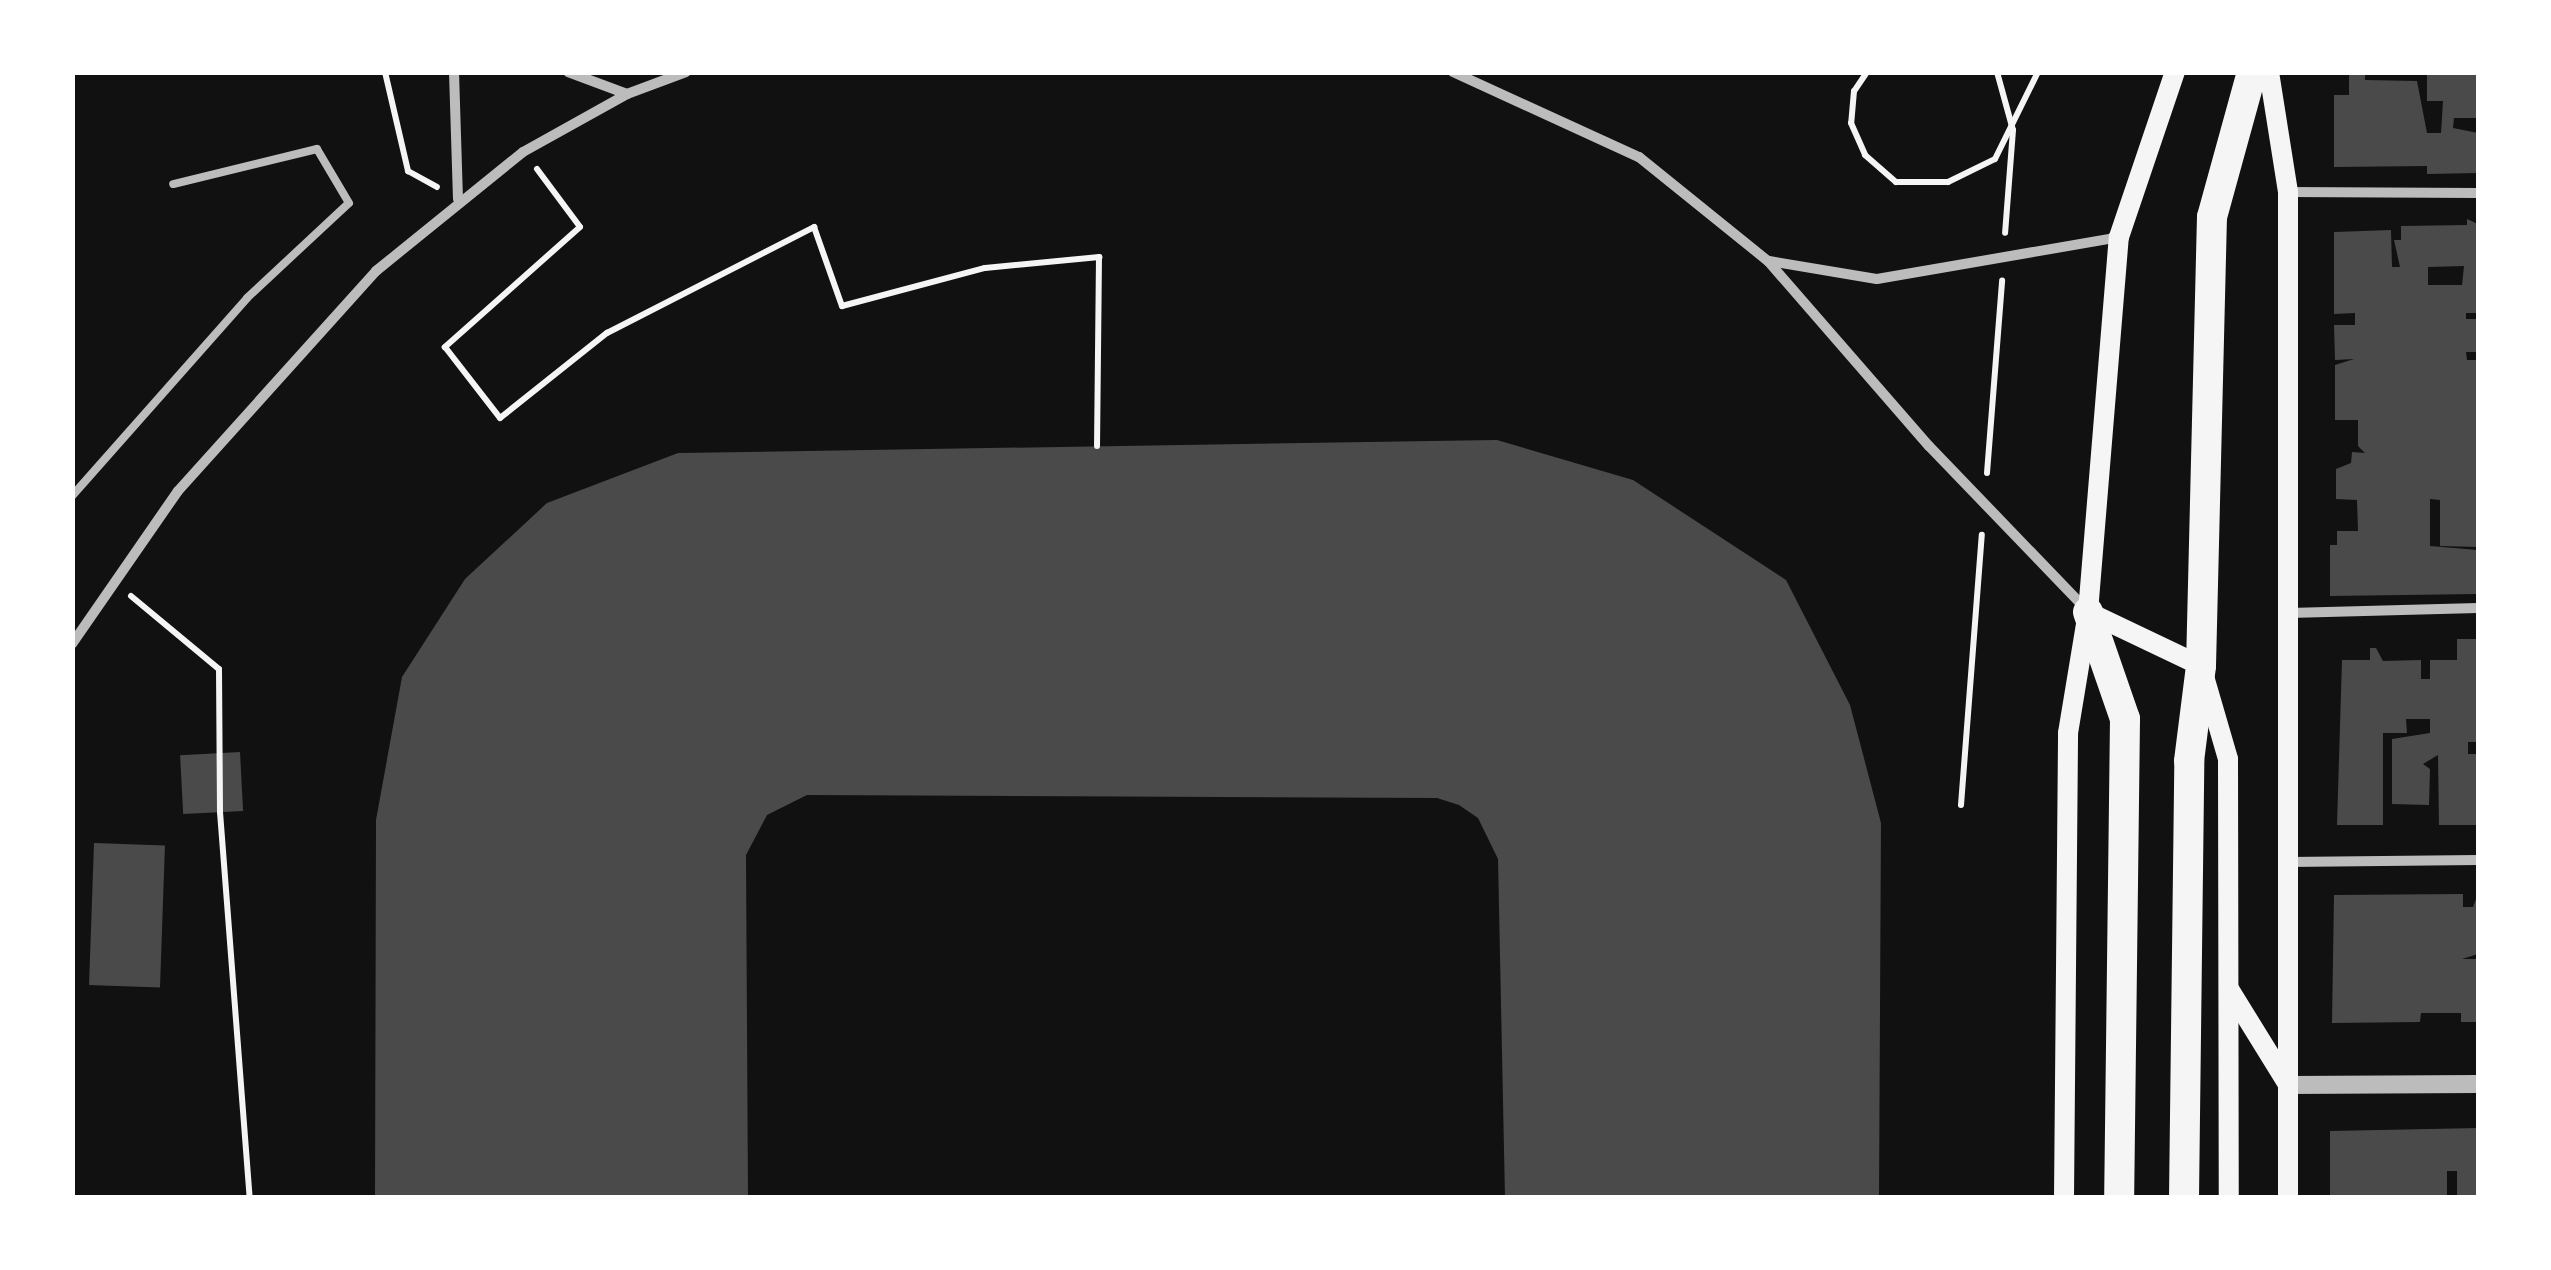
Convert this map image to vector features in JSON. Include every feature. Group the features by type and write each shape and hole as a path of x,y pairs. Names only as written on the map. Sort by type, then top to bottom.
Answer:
{"highway":[{"path":"2184,1198 2188,760 2201,666 2212,217 2252,72"},
{"path":"2088,612 2125,719 2119,1198"}],"main road":[{"path":"2064,1198 2068,733 2088,612 2119,237 2175,72"},
{"path":"2269,72 2288,192 2288,1198"},
{"path":"2088,612 2201,666 2228,759 2229,1198"},
{"path":"2229,989 2288,1085"}],"street":[{"path":"454,72 458,199"},
{"path":"568,72 628,94"},
{"path":"72,644 178,491 376,271 458,199 523,152 628,94 686,72"},
{"path":"1453,72 1639,158 1768,261 1930,446 2088,612"},
{"path":"2288,192 2478,193"},
{"path":"1768,261 1877,280 2119,237"},
{"path":"2288,613 2478,608"},
{"path":"2288,862 2478,860"},
{"path":"2288,1085 2478,1084"}],"lane":[{"path":"72,496 246,298 349,203 317,150 173,184"}],"path":[{"path":"385,72 408,171 458,199"},
{"path":"1867,72 1854,90 1851,123 1866,155 1896,182 1948,182 1995,158 2038,72"},
{"path":"1997,72 2013,130 2004,249"},
{"path":"523,152 580,227 444,348 500,418 606,332 814,227 842,306 985,268 1099,257 1097,446"},
{"path":"1986,487 2002,269"},
{"path":"1961,805 1982,527"},
{"path":"115,583 219,668 220,812 250,1198"}],"building":[{"path":"2349,72 2365,72 2365,80 2417,81 2427,133 2441,133 2443,101 2427,101 2427,72 2478,72 2478,118 2454,118 2453,128 2478,133 2478,173 2427,174 2427,166 2334,167 2334,95 2349,95"},
{"path":"2467,219 2478,224 2478,313 2466,313 2466,319 2478,319 2478,352 2466,352 2467,360 2478,360 2478,547 2440,546 2440,500 2430,499 2430,546 2478,550 2478,594 2330,596 2330,545 2337,545 2337,531 2358,531 2357,500 2336,499 2336,469 2351,463 2352,452 2365,453 2358,446 2358,420 2335,420 2335,365 2354,359 2335,360 2334,325 2355,325 2355,313 2334,314 2334,232 2391,230 2392,267 2400,267 2394,240 2401,240 2401,226 2467,225","holes":["2464,266 2462,285 2428,285 2428,267"]},
{"path":"1497,440 1633,480 1786,580 1850,705 1881,823 1879,1198 1505,1198 1498,859 1478,818 1459,805 1437,798 807,795 767,815 746,855 748,1198 375,1198 376,820 402,677 465,579 547,503 678,453"},
{"path":"2457,639 2476,639 2478,742 2468,742 2468,754 2478,754 2477,825 2439,825 2438,755 2423,764 2430,769 2429,805 2392,804 2392,739 2430,733 2430,719 2406,719 2407,733 2383,733 2383,825 2337,825 2342,660 2370,660 2370,648 2376,648 2383,661 2421,660 2421,679 2430,679 2430,660 2457,660"},
{"path":"240,752 243,811 183,814 180,755"},
{"path":"94,843 165,845 160,987 89,985"},
{"path":"2463,894 2463,907 2473,907 2478,894 2478,954 2462,959 2478,959 2478,1022 2461,1022 2461,1013 2421,1013 2420,1022 2332,1023 2334,895"},
{"path":"2478,1128 2478,1198 2457,1198 2457,1171 2447,1171 2447,1197 2330,1198 2330,1131"}]}
